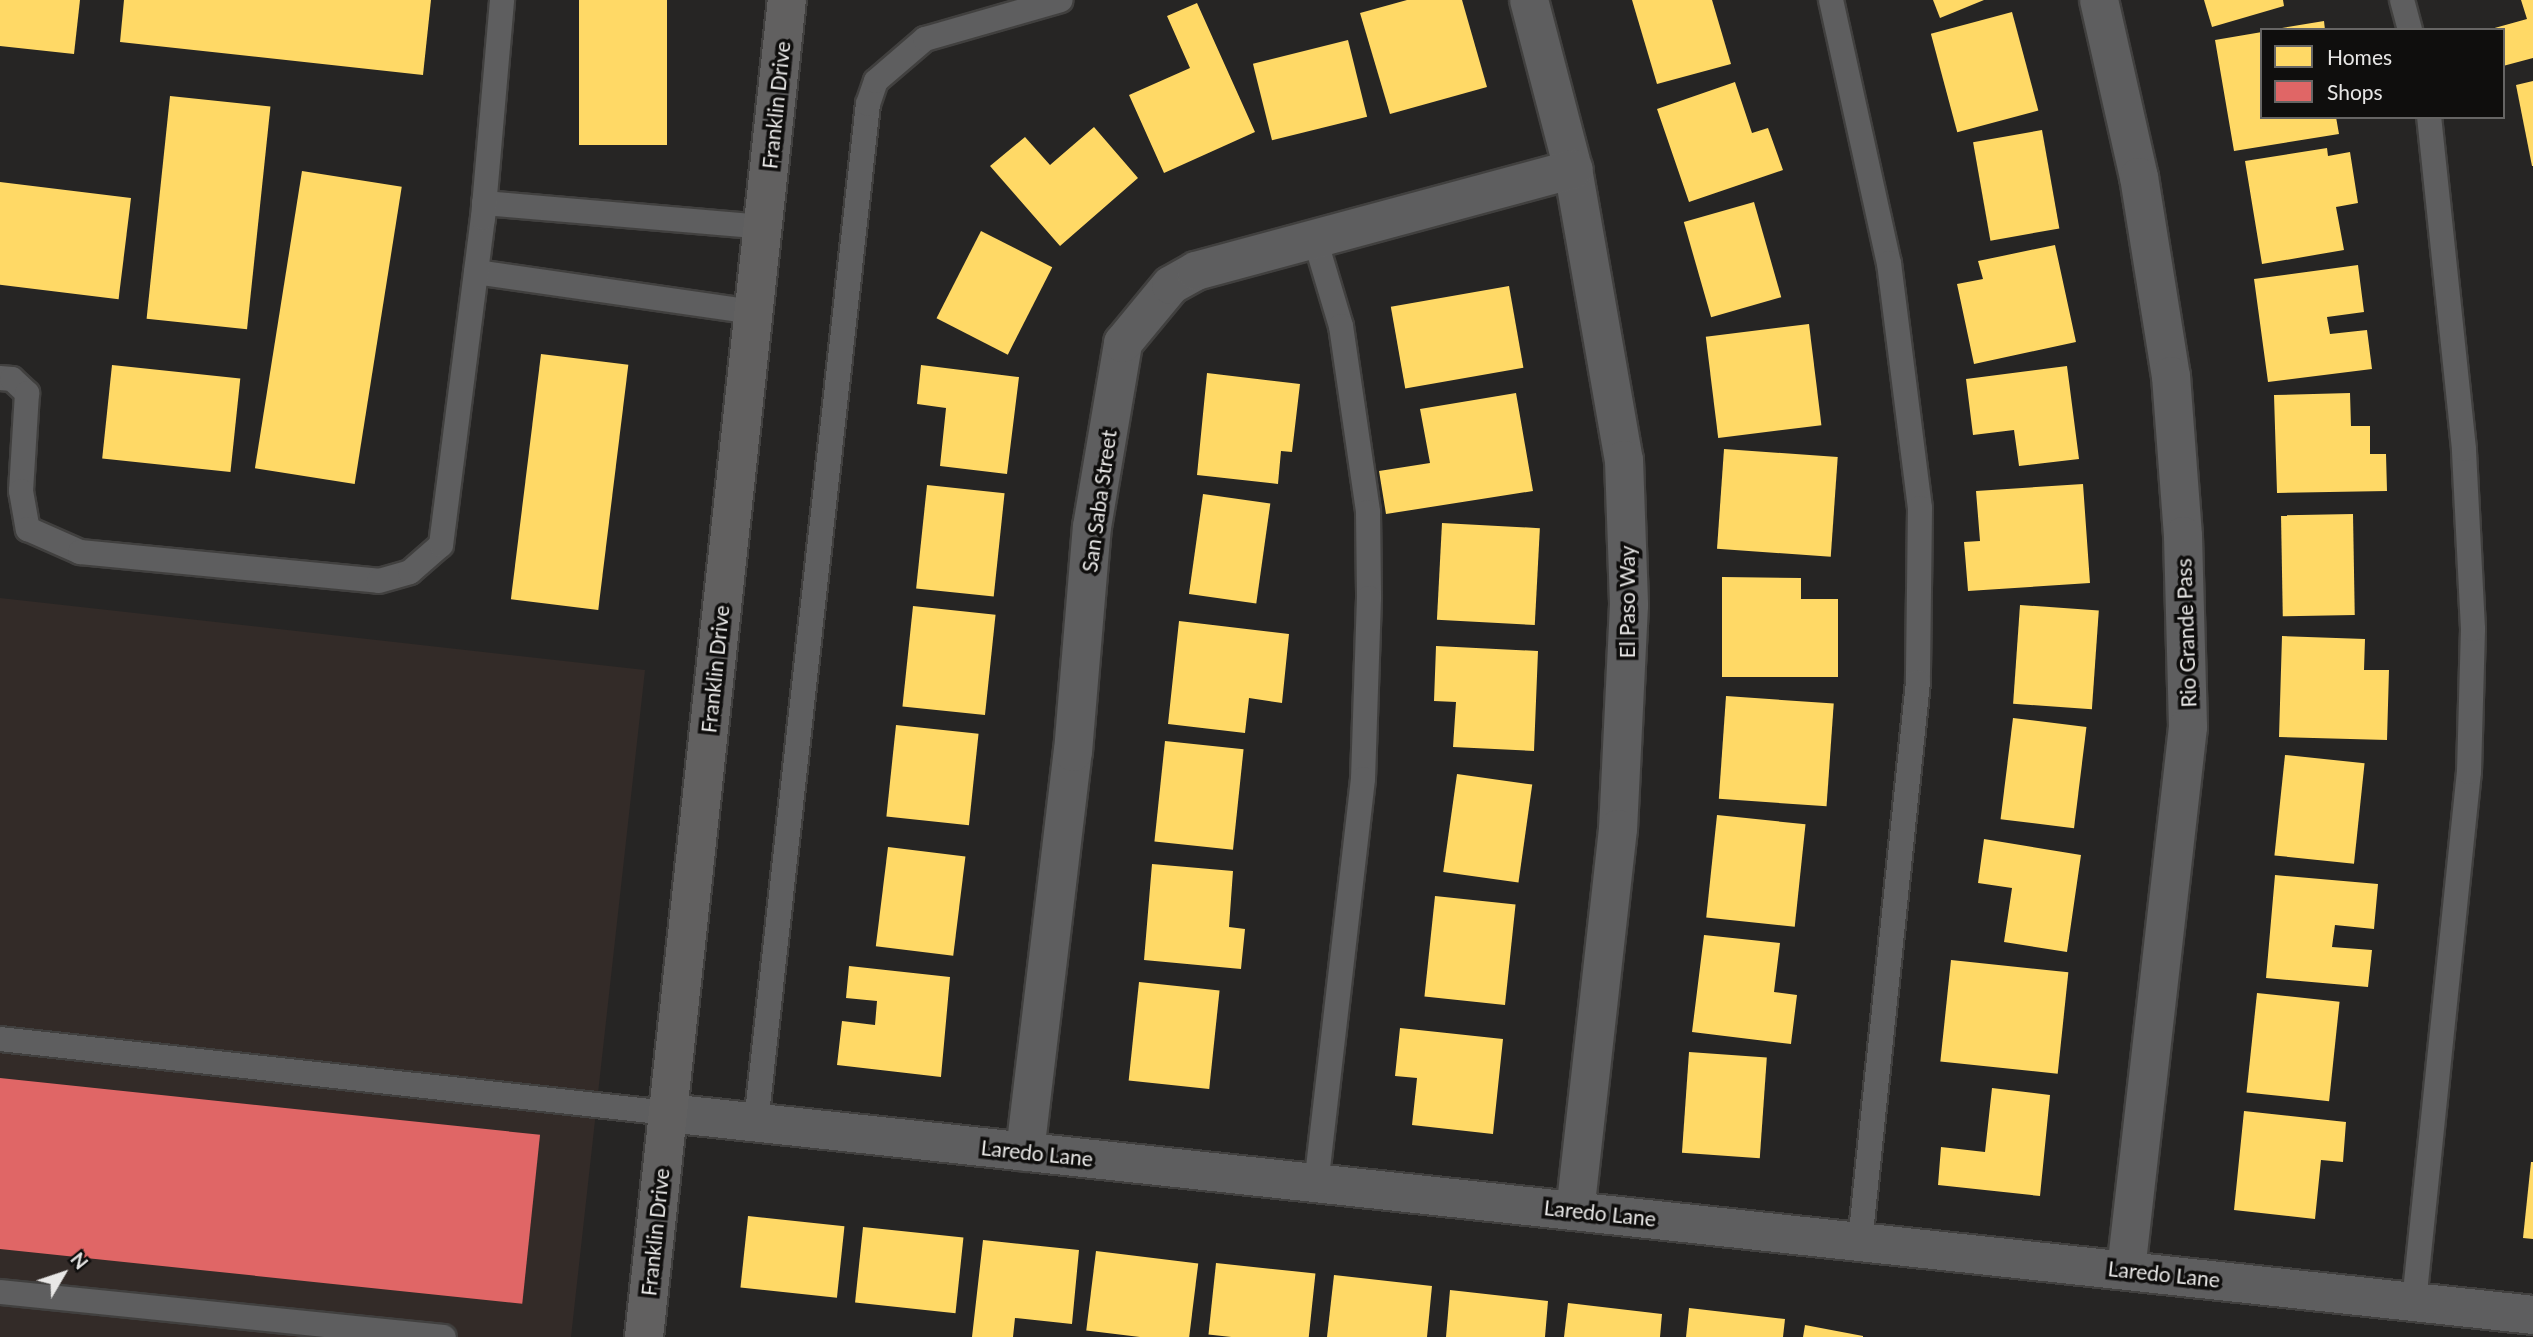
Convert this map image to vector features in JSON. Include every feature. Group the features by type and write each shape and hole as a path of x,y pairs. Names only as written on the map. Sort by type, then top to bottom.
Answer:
{"street":[{"name":"Franklin Drive","path":"643,1337 787,0"},
{"name":"El Paso Way","path":"1529,0 1573,169 1624,460 1629,605 1618,829 1576,1211"},
{"name":"Rio Grande Pass","path":"2099,0 2139,177 2171,376 2183,536 2188,727 2126,1270"},
{"name":"San Saba Street","path":"1025,1152 1073,752 1092,527 1123,343 1171,285 1188,276 1573,169"},
{"name":"Laredo Lane","path":"668,1113 2533,1315"}],"lane":[{"path":"0,378 12,379 27,393 21,491 28,529 80,552 379,581 410,572 441,545 484,203 502,0"},
{"path":"757,1123 868,104 876,81 925,39 1060,0"},
{"path":"1831,0 1889,263 1920,508 1918,682 1860,1242"},
{"path":"2402,0 2409,28"},
{"path":"2413,1302 2469,772 2473,629 2464,449 2429,119"},
{"path":"484,203 763,227"},
{"path":"1315,239 1341,326 1368,512 1369,573 1363,779 1316,1183"},
{"path":"476,272 754,312"},
{"path":"0,1039 668,1113"},
{"path":"0,1292 444,1337"}],"shaded area":[{"path":"0,598 645,670 571,1337 0,1337"}],"building: Homes":[{"path":"0,0 80,0 74,54 0,46"},
{"path":"124,0 431,0 423,75 120,42"},
{"path":"579,0 667,0 667,145 579,145"},
{"path":"1407,0 1462,0 1487,87 1390,114 1360,13"},
{"path":"1632,0 1712,0 1731,64 1657,84"},
{"path":"1933,0 1984,0 1940,18"},
{"path":"2204,0 2283,0 2284,6 2212,27"},
{"path":"2521,0 2533,0 2533,58 2505,65 2505,28 2495,28 2527,19"},
{"path":"1197,3 1255,132 1164,173 1129,95 1190,68 1167,16"},
{"path":"2012,12 2038,111 1957,132 1931,34"},
{"path":"2324,21 2325,28 2282,28"},
{"path":"2260,32 2260,119 2336,119 2339,134 2234,151 2215,40"},
{"path":"1348,40 1367,117 1272,140 1253,64"},
{"path":"2533,81 2533,166 2532,166 2516,85"},
{"path":"1735,82 1752,133 1768,128 1783,170 1689,202 1657,109"},
{"path":"170,96 270,107 247,329 147,319"},
{"path":"1094,127 1138,178 1060,246 990,166 1025,137 1050,165"},
{"path":"2042,130 2059,228 1990,241 1973,142"},
{"path":"2327,148 2328,156 2350,152 2358,203 2336,207 2344,250 2262,264 2245,161"},
{"path":"302,171 402,187 355,484 255,468"},
{"path":"0,182 131,198 119,299 0,285"},
{"path":"1754,202 1781,297 1711,317 1684,222"},
{"path":"981,231 1052,267 1008,355 937,318"},
{"path":"2055,245 2076,342 1974,364 1957,284 1983,279 1978,261"},
{"path":"2358,265 2364,312 2327,317 2330,334 2367,330 2372,369 2268,382 2254,279"},
{"path":"1509,286 1523,368 1405,389 1391,307"},
{"path":"1809,324 1821,425 1718,438 1706,337"},
{"path":"541,354 628,365 598,610 511,599"},
{"path":"112,365 240,378 230,472 102,458"},
{"path":"921,365 1019,377 1007,474 940,466 946,408 917,404"},
{"path":"2067,366 2079,459 2019,466 2014,430 1973,435 1966,379"},
{"path":"1207,373 1300,384 1292,452 1281,451 1278,484 1197,475"},
{"path":"1516,393 1533,491 1386,514 1379,471 1430,463 1420,409"},
{"path":"2350,393 2351,426 2370,426 2370,454 2386,454 2387,491 2277,493 2274,395"},
{"path":"1724,449 1838,457 1831,557 1717,549"},
{"path":"2083,484 2090,583 1968,591 1964,542 1980,541 1976,491"},
{"path":"927,485 1005,493 994,597 916,588"},
{"path":"1203,494 1270,503 1256,603 1189,594"},
{"path":"2353,514 2355,615 2283,616 2281,515"},
{"path":"1442,523 1540,528 1535,625 1437,620"},
{"path":"1722,577 1801,578 1801,599 1838,599 1838,677 1722,677"},
{"path":"2020,605 2099,611 2092,709 2013,704"},
{"path":"913,606 996,615 985,715 902,706"},
{"path":"1179,621 1289,634 1282,703 1249,698 1245,733 1168,724"},
{"path":"2282,636 2365,639 2364,670 2389,670 2387,740 2279,737"},
{"path":"1436,646 1538,651 1534,751 1453,747 1456,702 1434,701"},
{"path":"1726,696 1834,704 1827,806 1719,799"},
{"path":"2013,718 2086,727 2074,828 2001,819"},
{"path":"896,725 979,734 969,825 886,816"},
{"path":"1165,741 1244,749 1233,850 1154,841"},
{"path":"2285,755 2365,763 2354,864 2274,855"},
{"path":"1457,774 1532,785 1518,883 1443,872"},
{"path":"1717,815 1806,824 1795,927 1706,917"},
{"path":"1984,839 2081,855 2067,952 2004,942 2012,888 1978,883"},
{"path":"888,847 965,857 953,956 876,946"},
{"path":"1152,864 1233,871 1229,927 1245,929 1241,969 1144,960"},
{"path":"2275,875 2378,884 2374,929 2335,925 2332,947 2372,950 2368,987 2266,978"},
{"path":"1435,896 1516,904 1505,1005 1424,996"},
{"path":"1704,935 1780,943 1774,992 1797,995 1791,1044 1692,1032"},
{"path":"1951,960 2068,972 2058,1074 1940,1061"},
{"path":"849,966 950,977 941,1077 837,1065 842,1021 875,1025 877,1001 846,998"},
{"path":"1139,982 1220,990 1209,1089 1129,1080"},
{"path":"2257,993 2340,1002 2329,1101 2247,1092"},
{"path":"1400,1028 1503,1039 1493,1134 1412,1125 1417,1078 1395,1076"},
{"path":"1689,1052 1767,1057 1760,1158 1682,1153"},
{"path":"1992,1088 2050,1095 2040,1196 1938,1185 1941,1147 1985,1152"},
{"path":"2244,1111 2346,1122 2343,1162 2321,1160 2315,1219 2234,1210"},
{"path":"2533,1162 2533,1239 2523,1238"},
{"path":"748,1216 844,1226 837,1298 740,1288"},
{"path":"863,1227 963,1238 956,1313 855,1303"},
{"path":"983,1240 1079,1250 1072,1324 1015,1318 1013,1337 972,1337"},
{"path":"1096,1251 1198,1264 1189,1337 1140,1337 1086,1330"},
{"path":"1216,1263 1315,1273 1309,1337 1208,1335"},
{"path":"1334,1275 1432,1286 1427,1337 1327,1337"},
{"path":"1450,1290 1548,1301 1545,1337 1446,1337"},
{"path":"1568,1303 1662,1314 1660,1337 1564,1337"},
{"path":"1689,1308 1785,1319 1783,1337 1686,1337"},
{"path":"1805,1325 1863,1336 1863,1337 1803,1337"}],"building: Shops":[{"path":"0,1078 540,1135 522,1304 0,1249"}]}
